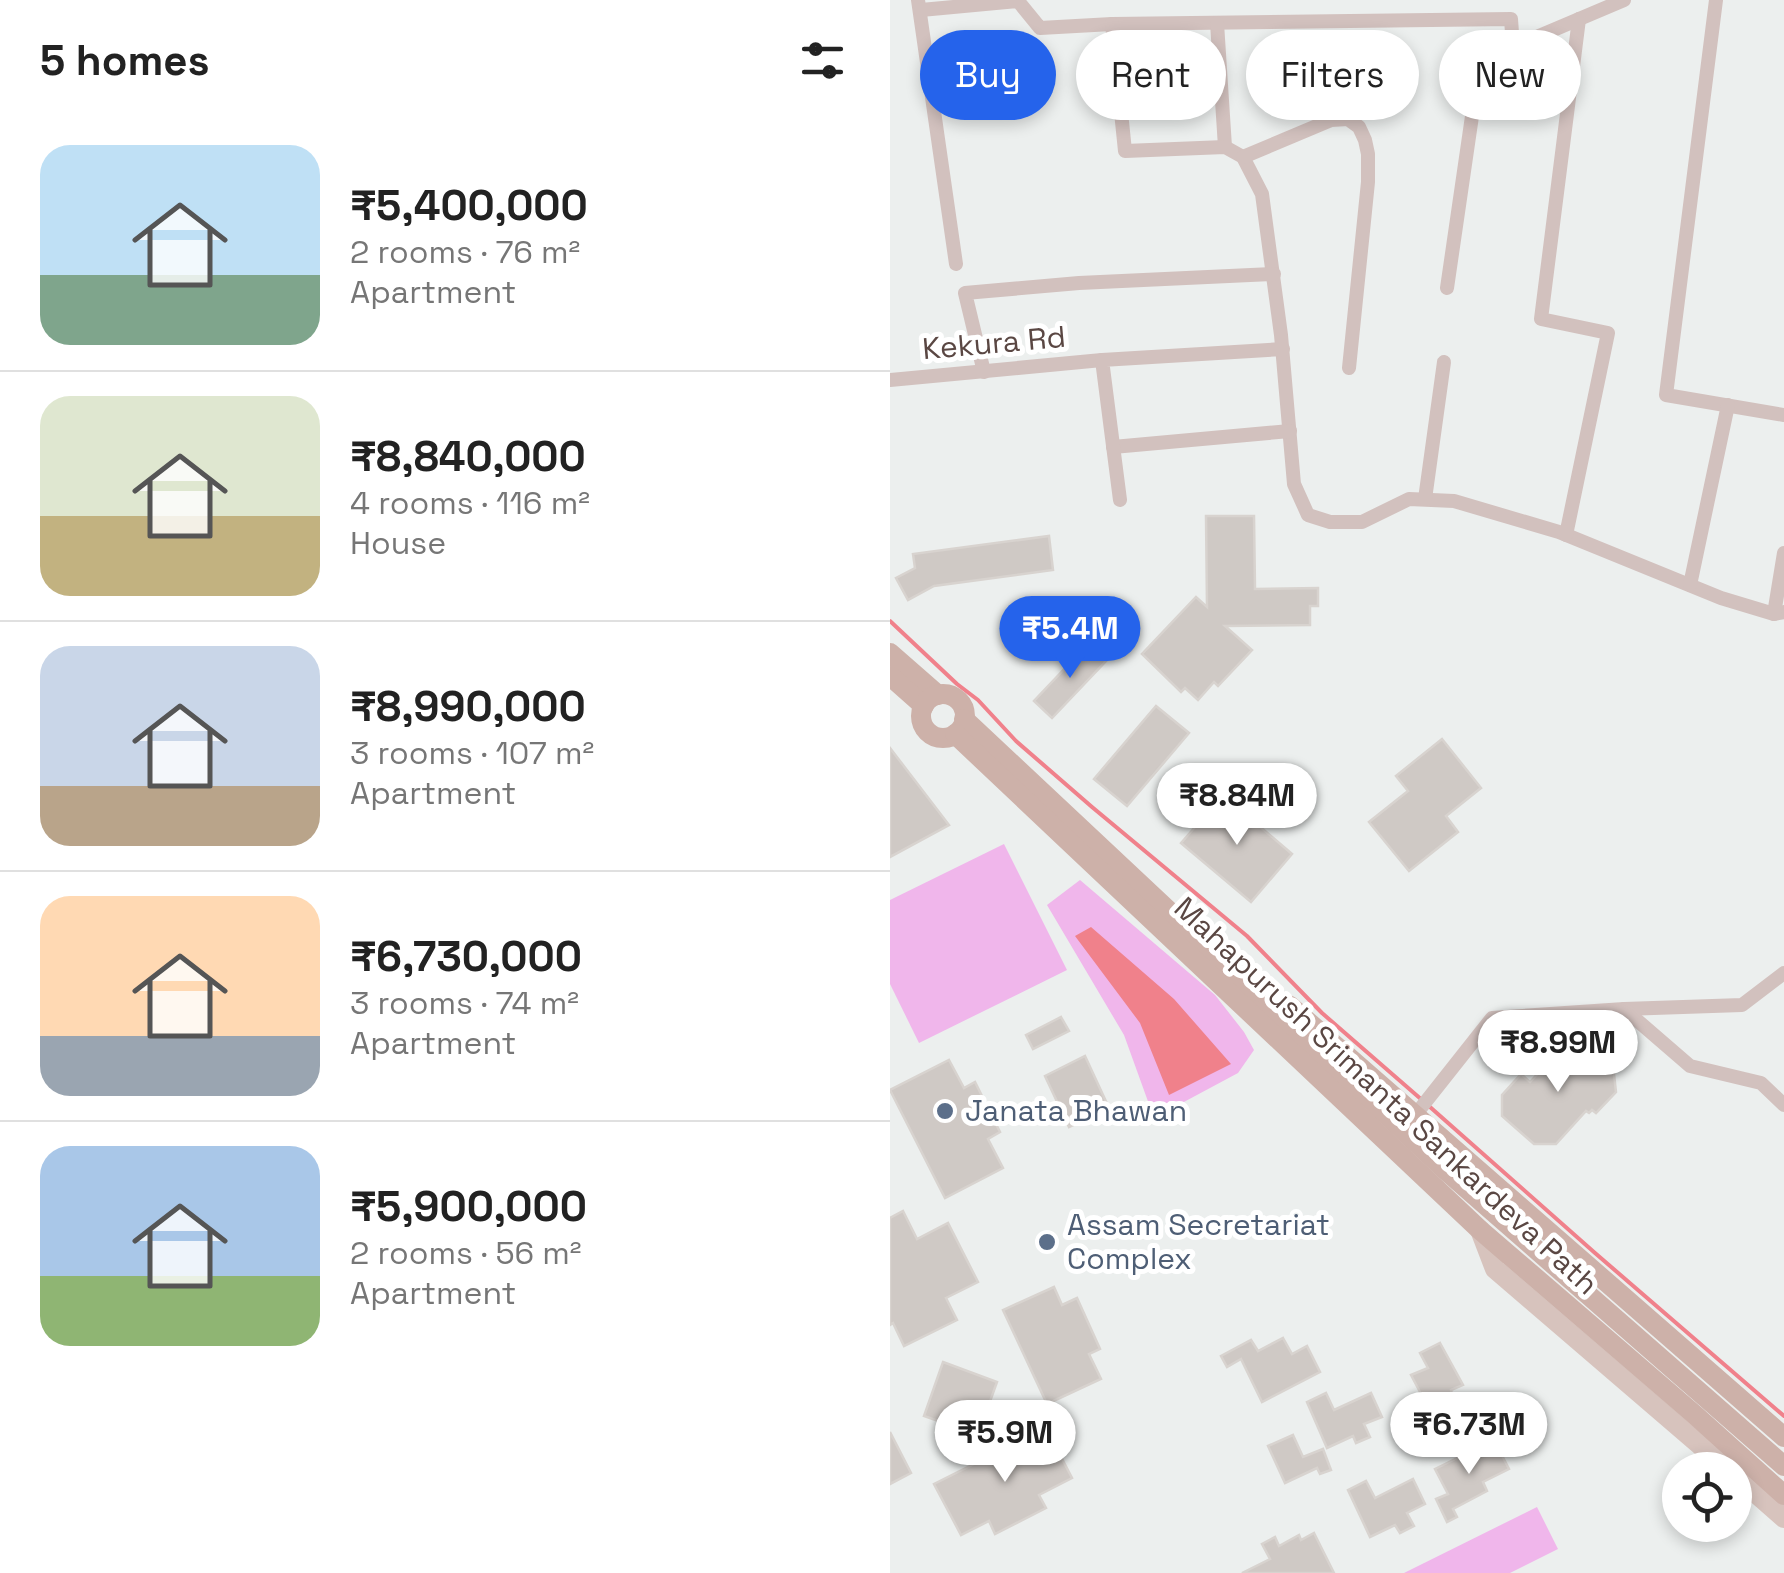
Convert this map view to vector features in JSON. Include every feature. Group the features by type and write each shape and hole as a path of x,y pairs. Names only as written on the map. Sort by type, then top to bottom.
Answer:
{"main road":[{"path":"890,652 931,700"},
{"path":"890,676 931,700 956,699 964,711 960,726 945,738 930,734 922,723 921,716 931,700"},
{"name":"Mahapurush Srimanta Sankardeva Path","path":"960,726 1250,989 1290,1006 1418,1111 1784,1437"},
{"name":"Mahapurush Srimanta Sankardeva Path","path":"960,726 1480,1230 1719,1452"},
{"path":"1250,989 1443,1168 1784,1466"},
{"name":"Mahapurush Srimanta Sankardeva Path","path":"1752,1477 1784,1495"},
{"path":"1752,1489 1784,1518"}],"street":[{"path":"1512,0 1512,30"},
{"path":"1552,30 1624,0"},
{"path":"1716,0 1666,394 1784,415"},
{"path":"956,264 919,5 1018,1 1040,28 1511,20"},
{"path":"1566,535 1608,332 1542,320 1579,19"},
{"path":"1218,23 1225,146"},
{"path":"1112,24 1125,150 1225,146 1243,157 1262,194 1283,349 1294,484 1308,515 1330,522 1362,522 1409,499 1454,501 1566,535 1690,586 1779,613 1784,553"},
{"path":"1243,157 1331,120 1348,119 1359,127 1368,154 1368,182 1349,368"},
{"path":"1448,288 1472,120"},
{"path":"984,372 965,292 1274,274"},
{"name":"Kekura Rd","path":"890,380 1102,360 1283,349"},
{"path":"1102,360 1120,500"},
{"path":"1426,500 1444,362"},
{"path":"1690,586 1728,405"},
{"path":"1113,446 1290,431"},
{"path":"1418,1111 1492,1018 1742,1005 1784,973"},
{"path":"1624,1009 1690,1066 1761,1083 1784,1105"}],"shaded area":[{"path":"1004,844 1067,970 919,1043 890,984 890,900"},
{"path":"1080,880 1215,995 1254,1050 1238,1073 1154,1118 1124,1035 1047,905"},
{"path":"1091,927 1174,999 1231,1064 1169,1095 1140,1023 1075,936"},
{"path":"1537,1507 1558,1549 1510,1573 1404,1573"}],"building":[{"path":"1206,516 1254,516 1255,589 1318,588 1318,606 1310,606 1310,625 1225,626 1252,650 1218,686 1214,682 1198,700 1185,688 1181,692 1142,654 1196,597 1207,607"},
{"path":"1049,536 1053,570 934,586 908,600 896,578 915,568 913,554"},
{"path":"1088,644 1106,661 1052,718 1034,701"},
{"path":"1156,706 1189,733 1127,806 1094,779"},
{"path":"1442,739 1481,788 1446,816 1458,832 1409,871 1369,822 1408,791 1396,776"},
{"path":"890,748 949,825 890,857"},
{"path":"1223,795 1292,854 1251,902 1181,843"},
{"path":"1061,1017 1069,1031 1033,1049 1026,1035"},
{"path":"1563,1046 1581,1046 1614,1074 1616,1092 1596,1113 1586,1111 1556,1144 1534,1144 1502,1116 1502,1095 1521,1074 1530,1082"},
{"path":"1085,1056 1109,1108 1069,1127 1045,1076"},
{"name":"Janata Bhawan","path":"949,1060 964,1088 975,1082 1000,1132 988,1139 1003,1168 945,1198 890,1090"},
{"path":"903,1211 917,1239 948,1223 978,1282 946,1298 957,1320 904,1346 893,1323 890,1325 890,1218"},
{"path":"1054,1287 1062,1305 1077,1298 1100,1349 1089,1354 1101,1379 1047,1404 1003,1310"},
{"path":"1283,1338 1292,1354 1307,1346 1320,1372 1262,1402 1241,1359 1227,1367 1221,1356 1251,1340 1258,1351"},
{"path":"1440,1343 1463,1385 1442,1398 1446,1405 1430,1411 1411,1375 1428,1368 1420,1353"},
{"path":"943,1362 997,1382 978,1435 924,1416"},
{"path":"1326,1393 1334,1410 1371,1393 1382,1417 1364,1424 1370,1437 1356,1443 1353,1436 1327,1448 1307,1402"},
{"path":"1046,1428 1072,1478 1039,1495 1046,1508 995,1534 989,1521 961,1535 934,1484"},
{"path":"890,1432 911,1473 890,1484"},
{"path":"1293,1435 1303,1457 1323,1449 1331,1470 1320,1474 1317,1468 1285,1483 1268,1446"},
{"path":"1494,1440 1509,1469 1483,1482 1487,1491 1453,1509 1457,1517 1447,1522 1436,1499 1448,1494 1435,1469"},
{"path":"1413,1479 1425,1504 1407,1513 1414,1526 1400,1533 1395,1525 1370,1537 1348,1490 1366,1481 1375,1498"},
{"path":"1314,1533 1334,1573 1242,1573 1270,1559 1262,1544 1275,1537 1279,1546 1299,1535 1301,1540"}],"waterway":[{"path":"890,621 978,700 1016,741 1247,936 1322,1013 1422,1100"},
{"path":"1430,1107 1784,1416"}],"place":[{"name":"Janata Bhawan","path":"945,1111"},
{"name":"Assam Secretariat Complex","path":"1047,1242"}]}
